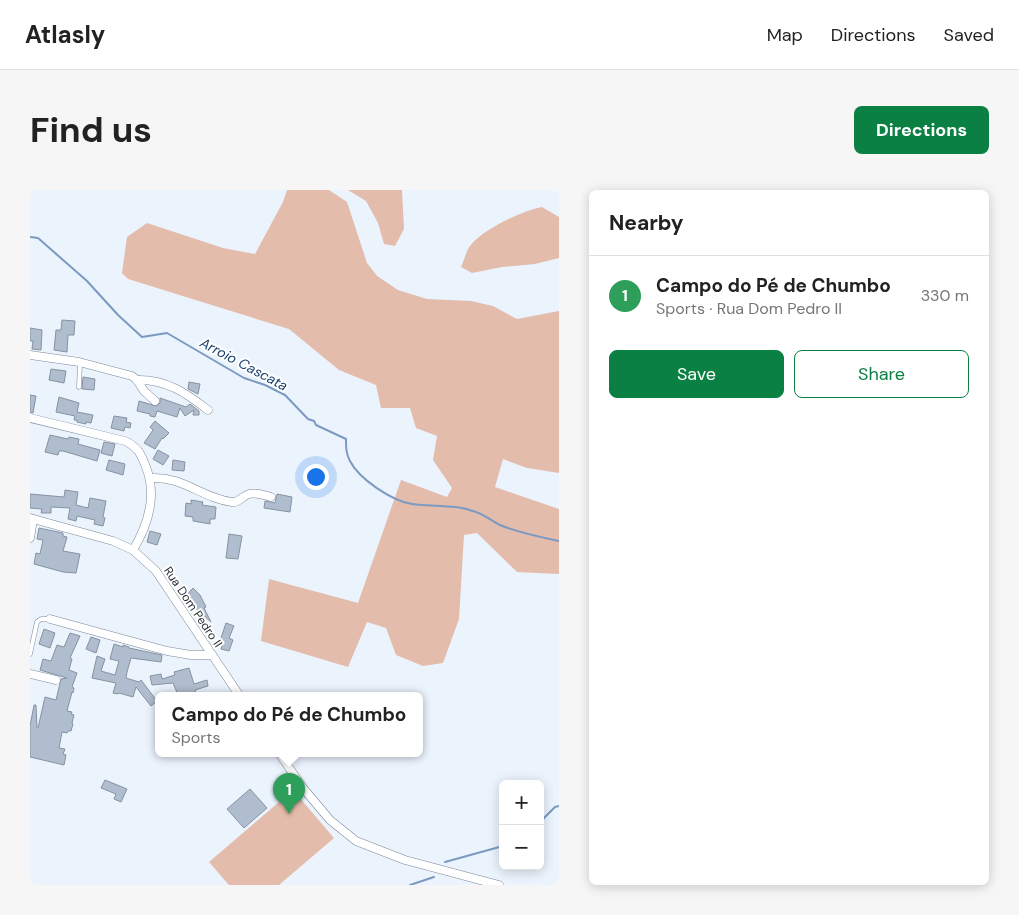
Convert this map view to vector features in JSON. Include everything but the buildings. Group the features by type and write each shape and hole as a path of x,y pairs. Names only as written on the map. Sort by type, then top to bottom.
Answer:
{"street":[{"path":"30,355 80,362 121,372 137,380 154,380 178,388 208,410"},
{"path":"137,380 144,391 155,401"},
{"path":"30,418 134,445 142,456 150,478 152,494 146,524 134,550"},
{"path":"150,478 172,479 208,495 232,502 237,502 249,494 261,494 271,497"},
{"path":"30,538 32,518"},
{"name":"Rua Dom Pedro II","path":"32,518 113,541 134,550 156,571 237,692"},
{"path":"50,619 167,651 191,655 212,655"},
{"path":"30,674 56,680"},
{"path":"282,757 303,788 330,820 356,841 405,860 499,885"}],"lane":[{"path":"79,387 80,362"},
{"path":"30,654 37,622 41,619 50,619"}],"shaded area":[{"path":"287,190 329,190 347,202 367,263 377,276 398,290 427,299 471,301 493,306 517,319 559,311 559,473 527,468 503,459 495,487 559,509 559,574 517,572 477,533 464,535 459,619 443,663 423,666 396,655 386,628 367,622 348,667 261,641 269,579 358,603 401,480 447,497 452,488 433,460 437,436 416,428 410,408 381,408 376,385 339,370 289,329 128,279 122,273 127,237 147,223 223,248 255,254 283,202"},
{"path":"348,190 402,190 404,229 395,246 384,244 378,223 366,201"},
{"path":"542,207 559,217 559,258 535,264 502,267 472,273 461,267 470,246 484,233 524,212"},
{"path":"293,790 334,838 279,885 229,885 209,862"}],"waterway":[{"name":"Arroio Cascata","path":"30,237 38,238 87,281 118,315 142,337 167,333 244,378 265,385 285,395 316,425 346,439 348,456 354,468 368,482 386,494 412,504 468,509 507,528 559,541"},
{"path":"544,818 555,807 559,806"},
{"path":"445,862 499,847"},
{"path":"410,885 434,877"}],"place":[{"name":"Campo do Pé de Chumbo","path":"289,814"}]}
